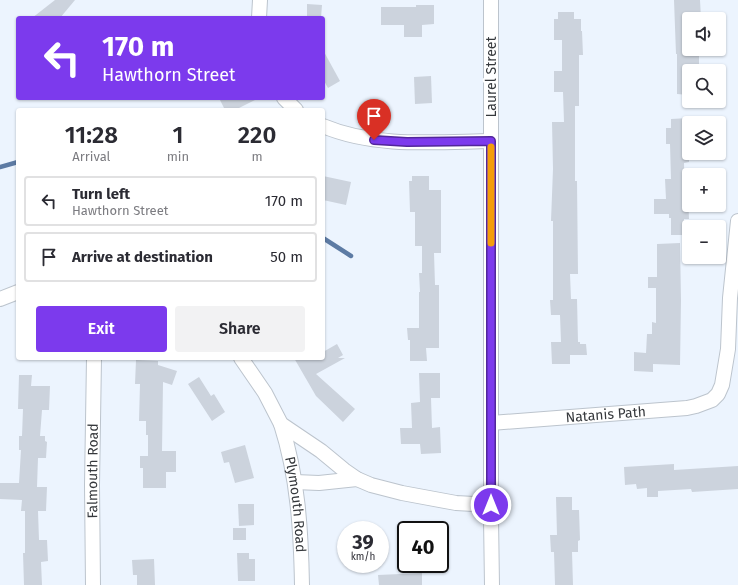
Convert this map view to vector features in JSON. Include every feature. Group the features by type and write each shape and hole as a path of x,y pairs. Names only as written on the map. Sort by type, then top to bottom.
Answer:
{"street":[{"path":"259,16 260,0"},
{"name":"Laurel Street","path":"491,0 492,585"},
{"path":"286,100 294,108"},
{"path":"325,127 358,137 374,140 407,142 491,141"},
{"path":"736,251 738,221"},
{"name":"Natanis Path","path":"491,423 687,408 712,400 722,385 728,349 730,298 736,251"},
{"path":"0,299 16,293"},
{"name":"Falmouth Road","path":"93,585 92,485 94,360"},
{"name":"Plymouth Road","path":"243,360 265,393 281,424 286,442 295,482 300,519 302,585"},
{"path":"281,424 321,451 357,479 371,485 402,493 456,503 491,505"},
{"path":"295,482 319,483 357,479"}],"building":[{"path":"55,0 75,0 62,16 35,16"},
{"path":"674,0 700,0 701,12 682,12 682,56 699,56 699,64 682,64 682,94 677,94"},
{"path":"307,4 322,5 321,16 307,16"},
{"path":"416,5 434,5 434,24 422,25 422,37 404,37 404,25 381,25 381,7 416,7"},
{"path":"558,12 574,12 574,19 581,19 583,55 579,55 579,106 575,106 575,181 577,181 578,274 570,274 571,299 577,299 578,342 580,342 580,344 586,344 587,355 570,355 570,364 552,364 551,342 561,342 560,315 551,315 550,300 553,300 553,221 551,221 553,169 552,122 564,122 563,92 554,92 554,71 562,71 562,40 554,40 554,19 558,19"},
{"path":"325,54 340,81 328,88 325,83"},
{"path":"431,76 432,103 415,104 414,77"},
{"path":"220,100 255,100 239,108 224,108"},
{"path":"682,118 682,160 689,160 689,162 684,163 684,168 682,168 682,212 689,212 689,219 682,220 682,235 671,235 671,218 669,218 669,214 654,214 654,199 666,199 665,179 671,179 670,144 666,144 666,128 671,128 671,119"},
{"path":"325,176 351,182 346,205 325,200"},
{"path":"412,176 429,176 429,190 441,190 441,253 434,253 435,285 439,285 439,348 426,348 427,361 410,361 410,340 408,340 407,328 419,328 419,273 422,273 422,246 415,246 415,212 410,212 409,181 412,181"},
{"path":"680,243 680,365 653,364 653,372 634,371 634,352 646,353 647,334 652,334 652,322 656,323 656,288 648,288 648,277 657,277 657,244"},
{"path":"337,344 343,355 338,358 345,358 316,374 355,409 343,422 316,396 295,360 325,360 325,351"},
{"path":"136,360 158,361 158,365 177,371 172,385 163,382 162,451 176,451 176,472 166,472 166,488 143,488 143,468 140,468 140,456 148,456 148,435 146,435 146,421 139,421 140,384 135,384"},
{"path":"419,373 440,373 440,398 431,398 432,428 440,427 441,453 421,454 420,444 401,444 400,428 412,428 411,403 420,402"},
{"path":"19,375 32,375 31,386 50,386 49,410 42,410 40,436 45,436 45,441 47,442 46,458 38,458 37,487 47,487 46,511 38,511 39,540 47,540 48,561 41,562 42,585 24,585 23,553 25,553 25,511 21,511 22,500 0,499 0,483 19,483 21,450 19,450 19,436 22,436 23,409 18,409"},
{"path":"199,377 211,396 214,394 225,412 212,421 188,384"},
{"path":"245,445 254,478 235,483 229,462 224,463 221,452"},
{"path":"674,464 674,470 738,466 738,489 692,492 691,489 658,491 658,497 647,497 647,488 637,489 636,484 625,485 624,467"},
{"path":"556,497 572,497 572,510 579,510 580,540 578,541 578,552 572,552 573,585 555,585 554,552 551,552 550,535 557,535"},
{"path":"238,504 254,504 254,525 239,526"},
{"path":"233,528 246,528 246,540 233,540"},
{"path":"237,553 249,553 249,559 255,559 255,581 238,581"},
{"path":"154,559 155,585 137,585 137,575 133,575 132,560"},
{"path":"422,573 422,585 379,585 378,575"}],"waterway":[{"path":"0,167 16,163"},
{"path":"325,239 351,256"}],"slow traffic":[{"path":"491,147 491,243"}],"route":[{"path":"374,140 407,142 491,141 491,505"}]}
